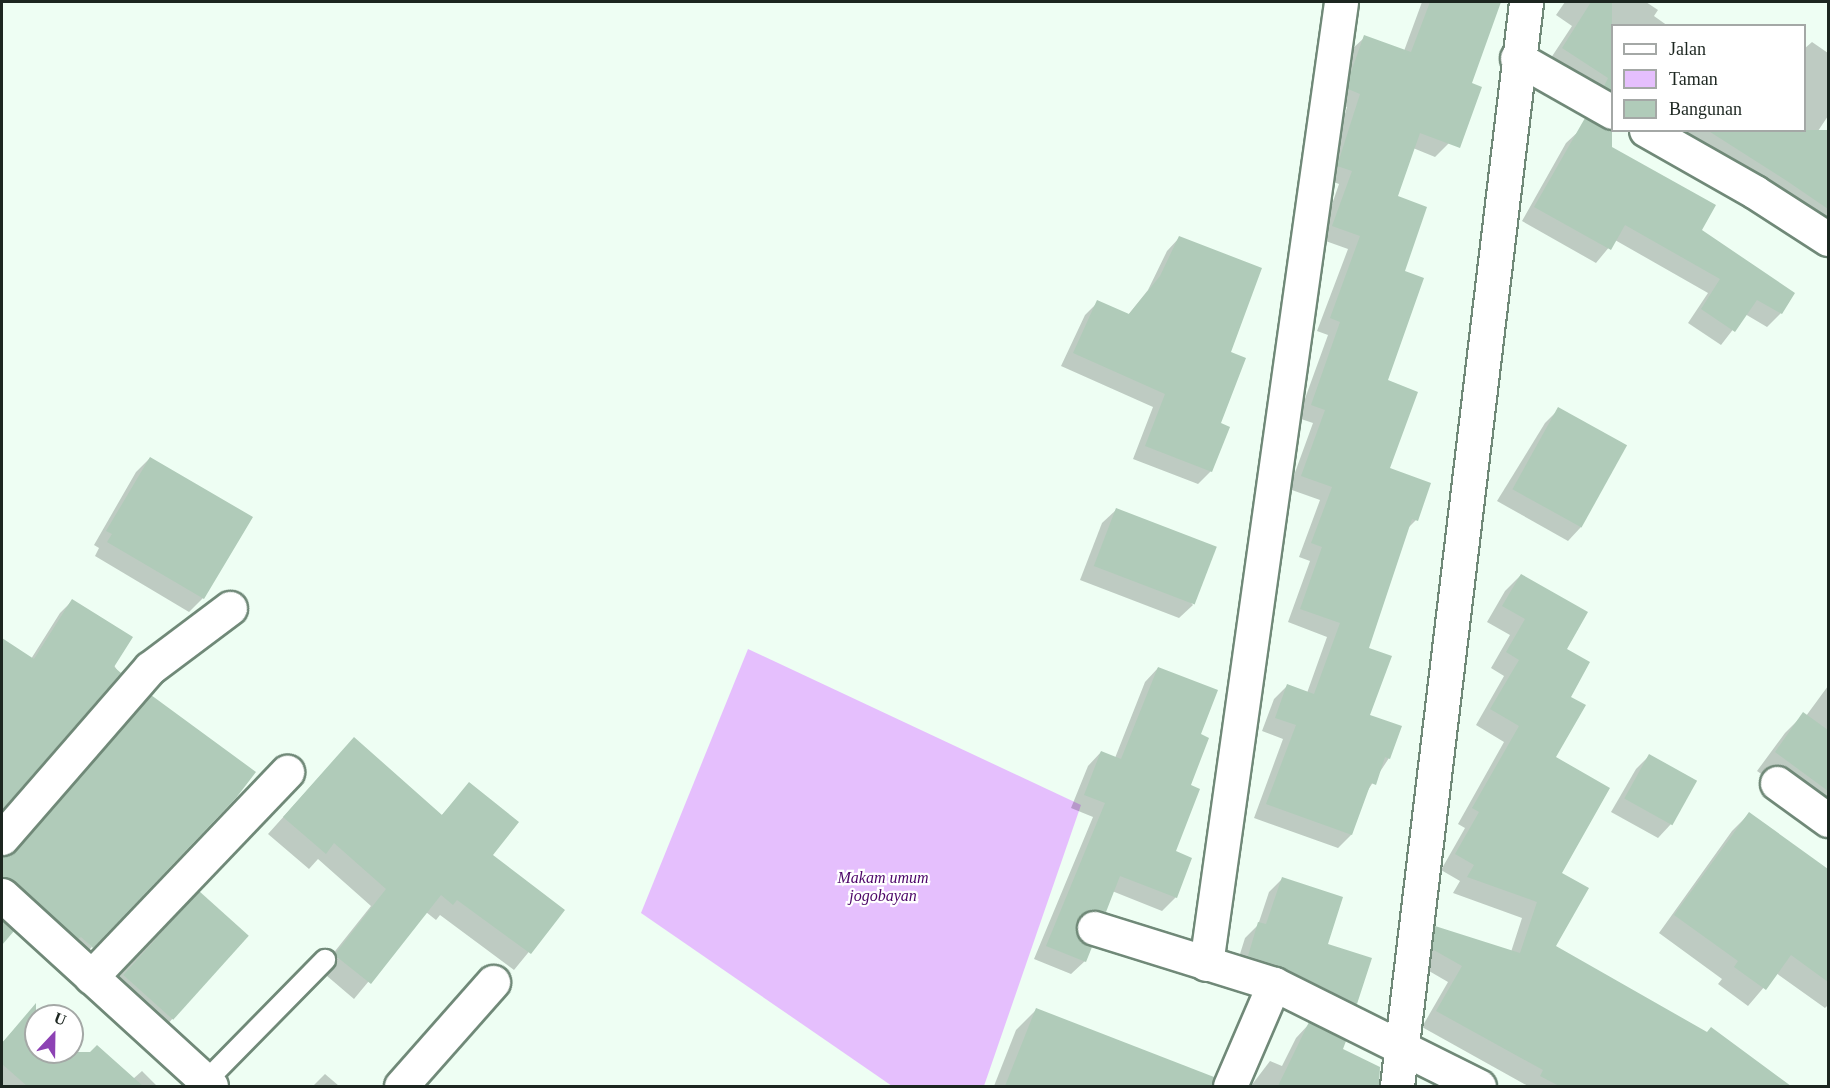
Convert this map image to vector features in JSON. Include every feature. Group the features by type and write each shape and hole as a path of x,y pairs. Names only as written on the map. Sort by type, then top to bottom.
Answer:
{"street":[{"path":"1206,964 1341,2"},
{"path":"1397,1086 1517,58 1526,2"},
{"path":"1517,58 1611,111"},
{"path":"1650,132 1755,192 1828,239"},
{"path":"2,838 150,669 230,608"},
{"path":"91,977 287,772"},
{"path":"1777,783 1828,820"},
{"path":"2,895 208,1084"},
{"path":"1094,928 1274,984 1479,1086"},
{"path":"401,1086 493,982"},
{"path":"1230,1086 1274,984"}],"lane":[{"path":"208,1084 325,960"}],"green space":[{"name":"Makam umum jogobayan","path":"748,649 1081,805 984,1086 892,1086 641,913"}],"building":[{"path":"1430,2 1501,2 1472,83 1482,87 1460,148 1420,133 1398,196 1427,207 1405,271 1424,278 1388,380 1418,392 1390,468 1431,483 1418,521 1412,519 1369,648 1392,656 1370,715 1402,726 1390,759 1385,757 1376,785 1371,783 1352,835 1266,804 1296,725 1275,718 1287,684 1314,694 1340,623 1300,609 1322,547 1311,543 1332,487 1301,476 1325,410 1311,405 1340,322 1330,318 1360,236 1332,226 1352,171 1337,166 1360,94 1348,89 1350,75 1364,35 1411,52"},
{"path":"1591,2 1612,2 1611,90 1604,86 1608,78 1562,48"},
{"path":"1585,118 1611,131 1612,147 1716,205 1702,230 1795,293 1782,314 1757,300 1735,332 1701,309 1720,279 1625,225 1611,250 1534,207"},
{"path":"1828,130 1828,209 1710,132"},
{"path":"1179,236 1262,268 1231,352 1246,358 1221,423 1230,427 1212,472 1145,446 1165,394 1073,353 1097,300 1129,314 1160,276"},
{"path":"1558,407 1627,445 1582,528 1512,489"},
{"path":"150,457 253,517 204,599 107,542 112,534 106,531"},
{"path":"1116,508 1217,547 1195,605 1094,566"},
{"path":"1521,574 1588,612 1567,649 1590,662 1571,697 1586,705 1556,757 1610,788 1562,873 1589,888 1556,946 1707,1032 1711,1027 1791,1086 1559,1086 1540,1076 1543,1070 1436,1011 1462,966 1432,949 1435,926 1520,953 1537,902 1467,877 1474,865 1455,854 1479,812 1472,808 1519,726 1490,709 1519,660 1506,652 1525,619 1502,606"},
{"path":"72,599 133,637 114,667 121,673 2,810 2,638 34,659"},
{"path":"1158,667 1218,690 1201,734 1209,738 1191,785 1200,789 1176,851 1192,858 1177,898 1120,876 1106,912 1089,910 1076,922 1080,940 1092,947 1086,962 1046,946 1105,803 1084,795 1101,751 1121,759"},
{"path":"151,695 256,772 236,798 93,948 81,937 78,939 15,881 2,877 2,856 16,850"},
{"path":"1803,712 1828,730 1828,791 1775,752"},
{"path":"354,737 442,815 469,782 519,822 493,855 565,910 531,954 457,900 453,905 441,895 371,984 337,957 335,954 386,889 334,843 326,854 283,817"},
{"path":"1649,754 1697,781 1672,825 1624,799"},
{"path":"1749,812 1828,869 1828,982 1791,955 1766,990 1734,967 1738,961 1674,915"},
{"path":"1282,877 1343,897 1328,944 1372,958 1357,1004 1282,967 1248,956 1258,922 1266,924"},
{"path":"199,891 249,936 173,1020 123,975"},
{"path":"2,920 14,931 2,945"},
{"path":"1036,1008 1214,1077 1212,1086 1005,1086"},
{"path":"24,1017 24,1064 84,1064 84,1052 90,1052 97,1045 143,1086 27,1086 2,1064 2,1043"},
{"path":"1309,1022 1346,1041 1343,1049 1380,1067 1379,1086 1278,1086"}]}
